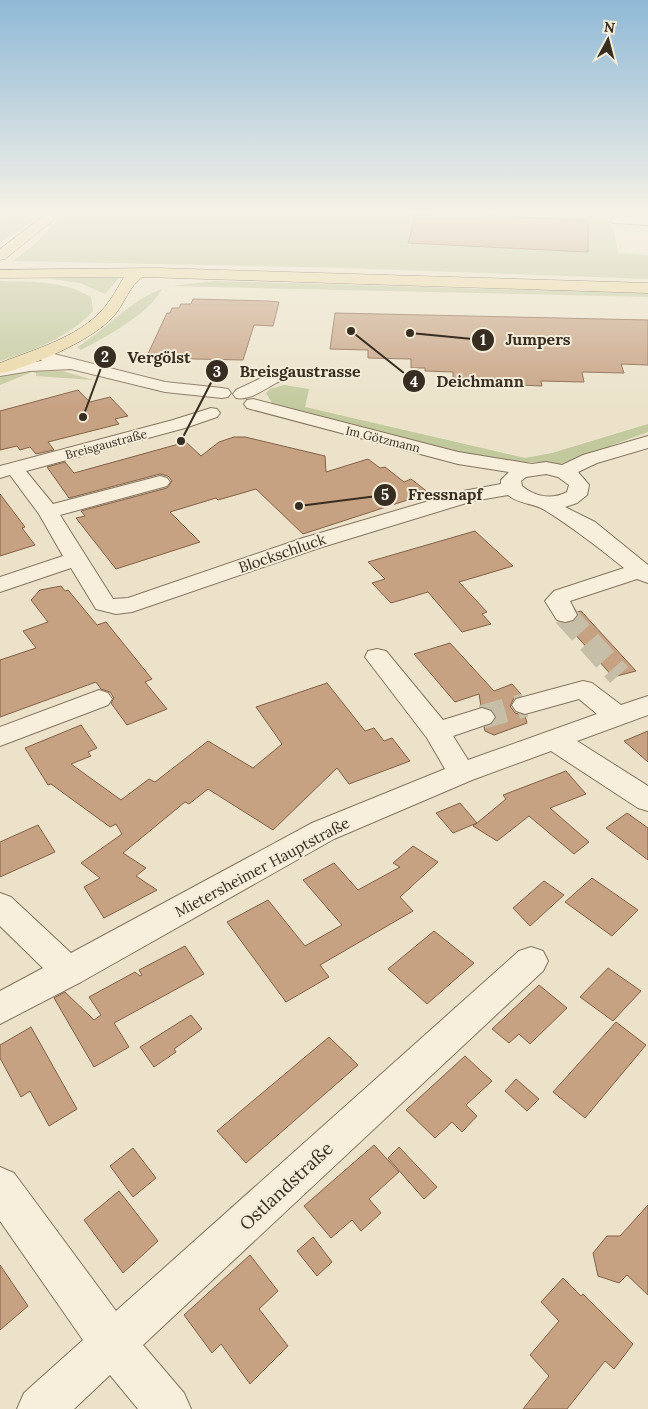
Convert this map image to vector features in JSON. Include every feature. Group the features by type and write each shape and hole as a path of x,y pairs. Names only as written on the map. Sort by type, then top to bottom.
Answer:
{"main road":[{"path":"14,277 66,283 89,288"},
{"path":"0,370 76,338 100,321 110,300 135,294 144,277"},
{"path":"154,288 202,277"},
{"path":"303,277 618,287 648,290"}],"street":[{"path":"44,353 48,358 84,367"},
{"path":"0,370 46,365 84,367"},
{"name":"Im Götzmann","path":"84,367 165,387 231,408 284,420 308,420 458,458 466,463 517,479 546,468 564,472"},
{"path":"231,408 274,377"},
{"name":"Im Götzmann","path":"165,387 222,393 231,408"},
{"name":"Breisgaustraße","path":"7,470 179,424 231,408"},
{"path":"564,472 590,459 648,442"},
{"name":"Blockschluck","path":"7,470 48,512 104,604 116,607 132,604 311,543 517,479"},
{"path":"564,472 571,476 579,485 579,490 571,498"},
{"name":"Im Götzmann","path":"517,479 526,498 547,502 571,498 584,531"},
{"path":"48,512 160,482"},
{"name":"Im Götzmann","path":"547,502 636,568"},
{"path":"0,585 76,559"},
{"path":"565,615 557,601 562,596 636,568"},
{"path":"377,657 437,732 462,773"},
{"path":"530,700 583,689 618,716"},
{"path":"0,737 99,699"},
{"name":"Mietersheimer Hauptstraße","path":"0,1010 323,831 462,773 648,705"},
{"path":"437,732 478,714"},
{"path":"553,739 648,800"},
{"path":"0,906 69,972"},
{"name":"Ostlandstraße","path":"40,1409 531,961"},
{"path":"0,1187 113,1344 168,1409"}],"green space":[{"path":"587,277 648,277 648,279"},
{"path":"45,278 119,278 105,294 80,283"},
{"path":"0,281 47,283 69,287 91,297 93,311 62,336 0,361"},
{"path":"215,281 648,293 648,297 172,286"},
{"path":"162,289 147,308 126,324 81,350 77,347 139,300"},
{"path":"25,370 63,371 93,380 36,376 36,373 32,372 0,385 0,376"},
{"path":"284,385 309,389 305,407 525,458 552,453 648,424 648,432 560,464 528,462 514,466 273,405 266,393 270,389"}],"building":[{"path":"193,299 279,302 273,326 254,325 243,360 146,358 167,313 170,313 172,308 179,308 181,304 191,304"},
{"path":"335,313 648,320 648,365 621,364 624,373 582,372 584,382 541,381 542,386 498,384 498,379 453,378 453,372 425,371 425,368 411,368 411,359 368,358 368,350 330,349"},
{"path":"78,390 90,402 110,397 128,416 115,419 119,424 48,442 54,450 36,454 30,447 20,450 17,446 0,450 0,411"},
{"path":"234,437 245,437 325,456 326,472 368,459 380,468 385,467 404,482 411,479 429,493 303,534 256,489 218,500 216,498 170,512 200,542 116,569 76,518 85,516 81,511 167,488 172,481 168,476 160,474 69,498 47,467 65,462 74,473 186,442 201,456 219,442"},
{"path":"0,494 25,527 22,528 35,545 0,556"},
{"path":"475,531 513,566 459,582 487,612 482,614 491,624 462,632 428,592 391,603 372,583 385,579 368,562"},
{"path":"61,586 65,591 68,590 97,625 106,622 152,679 145,682 167,709 127,725 111,703 114,698 110,692 101,689 96,682 0,717 0,660 36,648 23,631 48,622 31,600 40,590"},
{"path":"581,611 636,671 613,677 566,624 574,621 578,616 577,612"},
{"path":"450,643 494,691 512,684 521,694 514,698 510,706 515,713 525,716 527,723 494,735 485,731 484,727 493,724 497,716 492,709 481,706 479,694 455,702 414,654"},
{"path":"327,683 365,731 374,728 384,741 392,738 410,761 349,784 337,768 273,830 208,789 189,804 185,802 123,853 146,868 136,876 157,890 104,918 84,887 100,878 81,863 122,834 116,824 110,827 51,784 48,785 25,748 81,725 97,748 88,752 91,756 71,764 121,800 149,779 155,782 208,741 253,768 282,744 256,707"},
{"path":"648,731 648,762 624,741"},
{"path":"566,771 586,794 550,808 589,842 574,854 529,816 497,841 473,826 506,799 503,795"},
{"path":"460,803 477,823 453,833 436,813"},
{"path":"627,813 648,828 648,860 606,828"},
{"path":"38,825 55,852 0,877 0,842"},
{"path":"413,846 438,862 400,897 413,911 320,965 329,977 286,1002 227,922 268,900 305,946 342,925 303,880 334,863 358,890 400,867 393,863"},
{"path":"592,878 638,910 612,936 565,902"},
{"path":"544,881 564,895 530,926 513,908"},
{"path":"434,931 474,963 427,1004 388,969"},
{"path":"185,946 204,974 114,1023 129,1047 94,1067 54,998 65,992 94,1020 101,1015 89,997 135,972 140,976 142,975 139,970"},
{"path":"608,968 641,991 613,1021 580,997"},
{"path":"539,985 567,1008 530,1044 519,1034 509,1043 492,1029"},
{"path":"191,1015 202,1029 174,1049 176,1052 154,1067 140,1047"},
{"path":"616,1022 646,1045 585,1118 553,1092"},
{"path":"31,1027 77,1109 49,1126 30,1091 21,1097 0,1058 0,1045"},
{"path":"329,1037 358,1065 246,1163 217,1131"},
{"path":"465,1056 492,1081 466,1105 477,1116 462,1132 452,1122 435,1138 406,1110"},
{"path":"516,1079 539,1099 527,1111 505,1091"},
{"path":"374,1145 399,1172 369,1199 381,1213 361,1231 352,1220 331,1238 304,1206"},
{"path":"399,1147 437,1187 424,1199 388,1158"},
{"path":"133,1148 156,1178 133,1197 110,1166"},
{"path":"119,1191 158,1241 123,1273 84,1220"},
{"path":"648,1205 648,1295 627,1275 619,1283 598,1276 593,1253 607,1236 620,1236"},
{"path":"313,1237 332,1262 317,1276 297,1251"},
{"path":"250,1255 278,1291 259,1309 288,1346 250,1384 221,1344 212,1353 184,1315"},
{"path":"0,1265 28,1306 0,1330"},
{"path":"563,1278 581,1296 583,1294 633,1344 614,1369 605,1361 567,1409 523,1409 549,1376 530,1355 559,1321 541,1302"}],"tunnel":[{"path":"565,615 619,675"},
{"path":"482,717 525,705"}],"place":[{"name":"Deichmann","path":"351,331"},
{"name":"Jumpers","path":"410,333"},
{"name":"Vergölst","path":"83,417"},
{"name":"Breisgaustrasse","path":"181,441"},
{"name":"Fressnapf","path":"299,506"}]}
